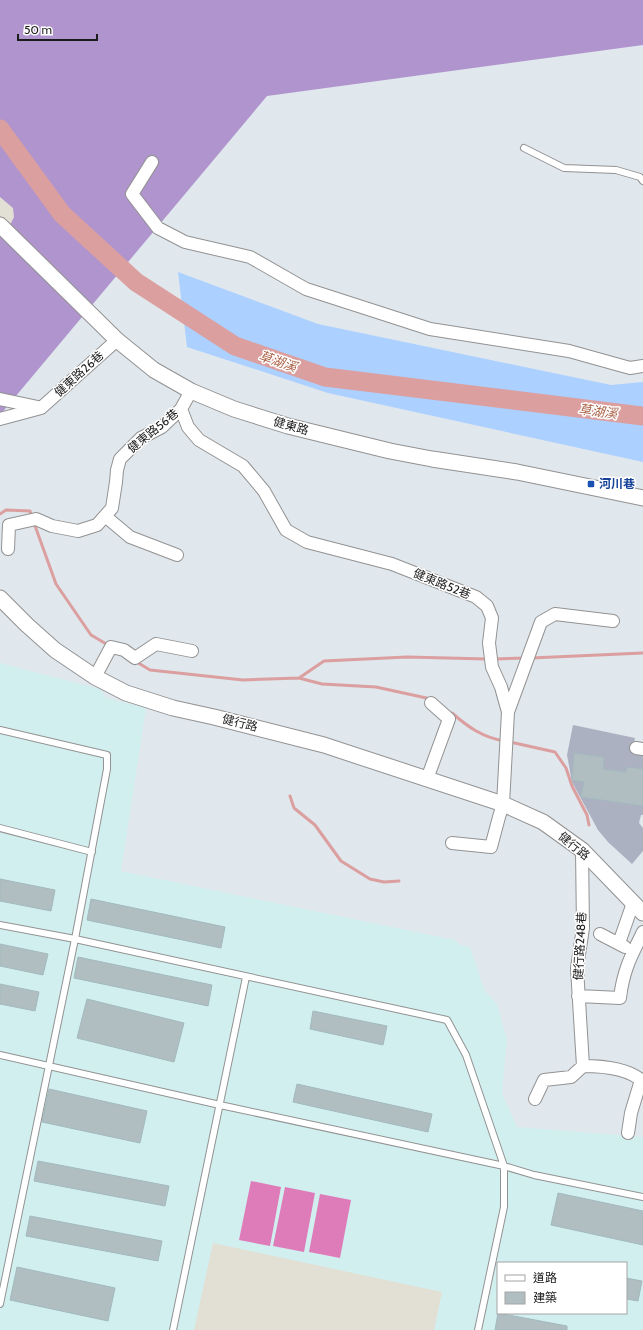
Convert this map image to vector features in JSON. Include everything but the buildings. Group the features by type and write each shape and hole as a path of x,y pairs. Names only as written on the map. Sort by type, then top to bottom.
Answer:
{"street":[{"path":"152,162 132,194 158,228 184,242 250,257 306,289 430,329 569,350 630,368 643,366"},
{"name":"健東路","path":"0,225 117,340 154,370 191,391 234,409 288,426 390,451 432,460 517,472 643,498"},
{"name":"健東路26巷","path":"0,419 41,408 117,340"},
{"name":"健東路56巷","path":"8,549 9,525 36,519 52,526 78,531 97,525 112,508 120,459 141,438 162,427 181,409 191,391"},
{"path":"0,399 41,408"},
{"name":"健東路52巷","path":"181,409 188,427 199,440 243,466 264,491 286,530 307,542 392,564 476,597 487,606 492,618 489,643 492,667 501,687 508,712"},
{"path":"105,516 130,537 177,555"},
{"name":"健行路","path":"0,598 50,647 95,677 126,693 147,700 324,745 504,804 543,822 582,850 638,908 619,943"},
{"path":"452,843 491,846 504,804 508,712 541,622 554,614 613,621"},
{"path":"95,677 111,647 124,650 136,658 156,644 192,651"},
{"path":"427,779 449,719 431,703"},
{"name":"健行路248巷","path":"582,850 583,928 577,968 583,1066"},
{"path":"578,996 620,998 627,965 643,932"},
{"path":"600,934 633,952"},
{"path":"535,1100 544,1080 571,1077 583,1066 600,1066 629,1073 642,1081 637,1114 628,1133"}],"lane":[{"path":"524,148 564,168 616,170 640,177 643,181"},
{"path":"0,730 107,755 107,769 92,852 0,1304"},
{"path":"0,828 92,852"},
{"path":"0,925 75,939 447,1020 466,1055 504,1166 504,1207 478,1330"},
{"path":"172,1330 246,977"},
{"path":"0,1055 220,1105 504,1166 534,1176 643,1197"}],"shaded area":[{"path":"0,0 643,0 643,45 267,96 0,415"},
{"path":"0,197 13,208 14,217 10,225 0,216"},
{"path":"0,663 100,689 106,698 146,708 121,871 455,940 460,945 470,947 485,991 497,1004 507,1040 502,1093 517,1127 643,1137 643,1330 0,1330"},
{"path":"573,725 635,738 632,752 643,753 643,815 641,815 639,823 643,828 643,851 632,864 608,842 598,830 572,782 567,755"},
{"path":"251,1181 281,1187 270,1246 239,1240"},
{"path":"285,1187 315,1193 304,1252 273,1246"},
{"path":"320,1194 351,1200 340,1258 309,1252"},
{"path":"213,1243 442,1292 434,1330 194,1330"}],"sand":[{"path":"178,272 318,324 611,385 643,382 643,462 328,393 187,347"}],"waterway":[{"name":"草湖溪","path":"0,129 62,214 136,282 235,346 325,377 643,416"},
{"path":"0,514 6,510 30,511 32,518"},
{"path":"34,523 56,584 91,635 108,645"},
{"path":"531,658 643,653"},
{"path":"135,661 150,670 243,680 299,678 324,661 407,657 487,659"},
{"path":"493,659 525,658"},
{"path":"299,678 322,684 376,687 431,699"},
{"path":"452,713 476,731 489,737 504,741"},
{"path":"510,742 555,752 566,768 572,786 587,815 589,825"},
{"path":"290,796 294,808 315,825 341,861 370,879 384,882 399,881"}],"place":[{"name":"河川巷","path":"591,484"}]}
